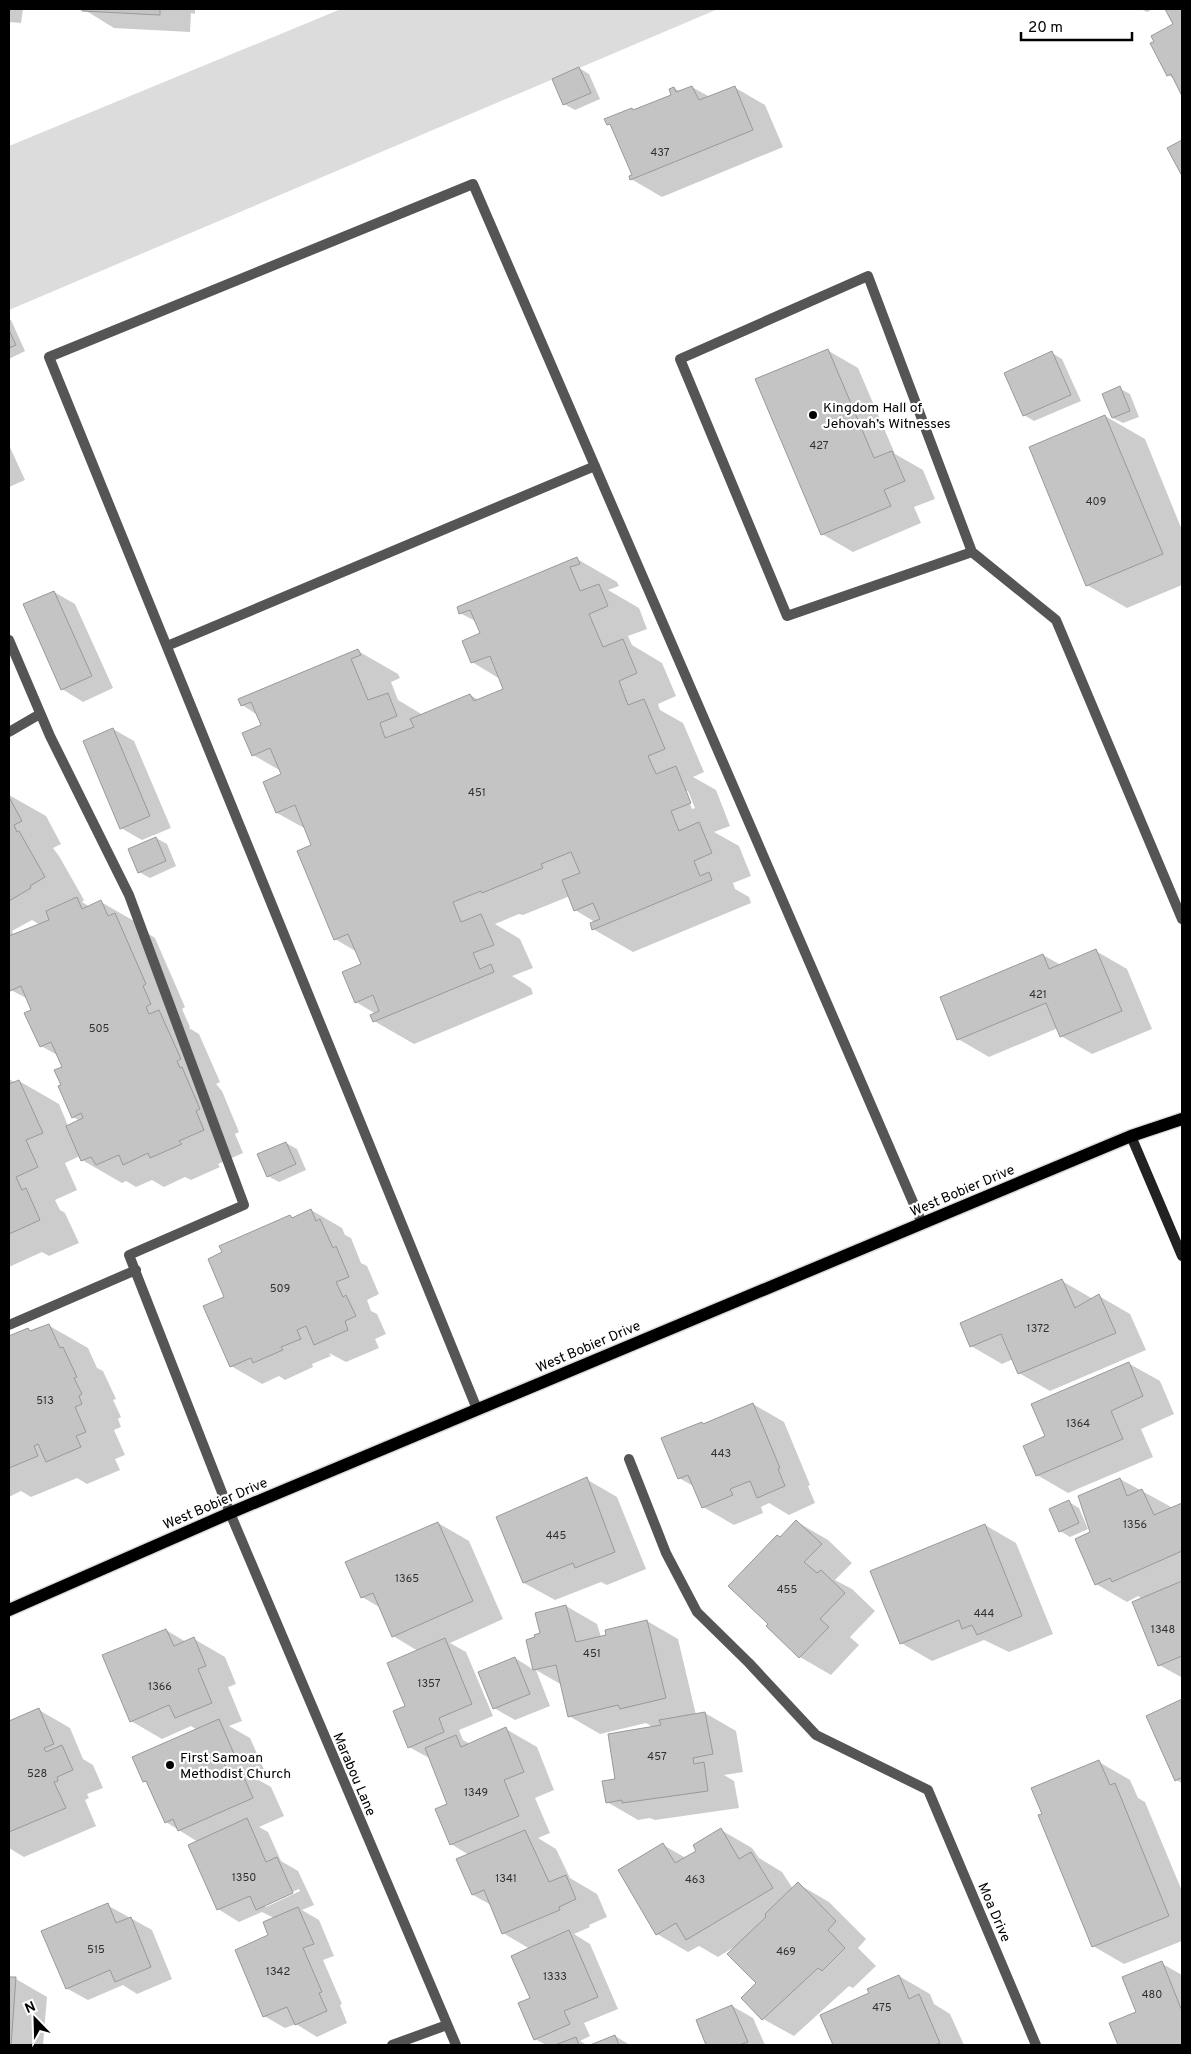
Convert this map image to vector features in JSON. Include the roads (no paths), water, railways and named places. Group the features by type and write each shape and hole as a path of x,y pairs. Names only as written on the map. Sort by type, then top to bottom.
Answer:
{"main road":[{"name":"West Bobier Drive","path":"9,1610 230,1513 476,1409 1131,1136 1182,1119"}],"street":[{"path":"476,1409 49,356 473,184 922,1223"},
{"path":"972,552 787,616 680,359 868,276 972,552 1056,620 1182,919"},
{"path":"167,646 595,466"},
{"path":"9,640 40,714 128,895 244,1205 129,1255 136,1270 9,1325"},
{"path":"9,732 40,714"},
{"path":"1131,1136 1182,1256"},
{"name":"Marabou Lane","path":"136,1270 230,1513 456,2045"},
{"name":"Moa Drive","path":"628,1460 666,1553 697,1612 749,1663 816,1735 928,1790 1036,2045"},
{"path":"392,2045 447,2024"}],"place":[{"name":"Kingdom Hall of Jehovah’s Witnesses","path":"813,415"},
{"name":"First Samoan Methodist Church","path":"170,1765"}]}
